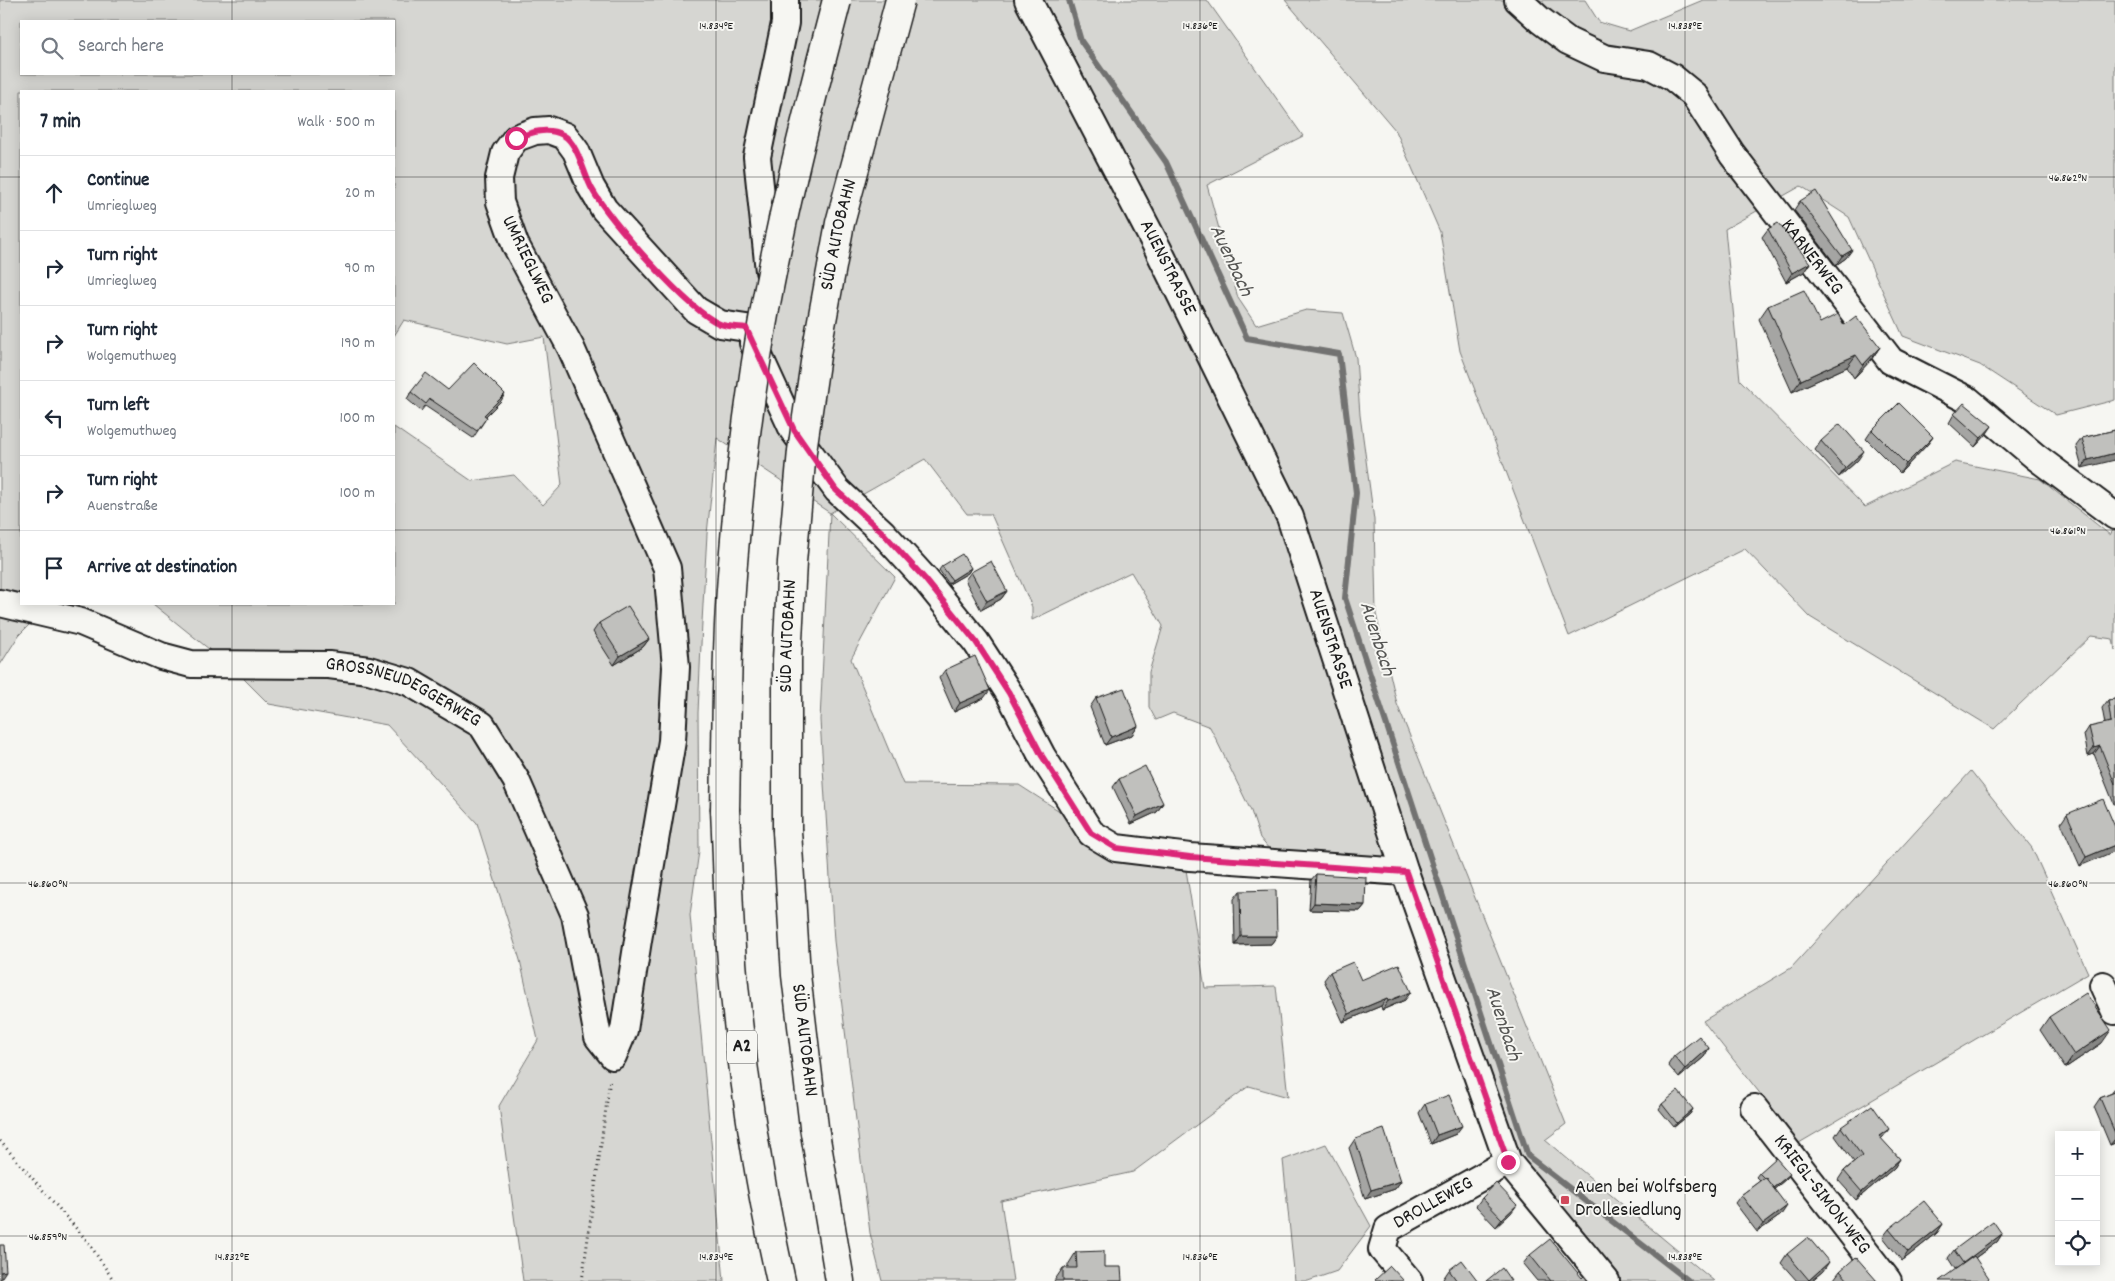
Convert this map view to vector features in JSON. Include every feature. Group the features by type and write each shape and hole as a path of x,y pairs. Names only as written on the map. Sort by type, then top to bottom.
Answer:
{"highway":[{"name":"A2","path":"781,1281 751,1115 734,984 725,810 728,640 734,551 762,326 812,94 837,0"},
{"name":"SÜD AUTOBAHN","path":"840,1281 814,1127 796,975 787,831 787,660 792,562 802,451 818,342 840,223 900,0"}],"street":[{"path":"785,0 785,23 757,157 770,274 765,302 746,328 794,430 836,490 889,540 925,579 976,642 1009,693 1042,756 1091,833 1116,848 1181,856 1406,872"},
{"name":"KARNERWEG","path":"1518,0 1540,20 1568,41 1604,58 1648,65 1672,77 1694,95 1732,154 1891,362 1968,400 2036,457 2115,515"},
{"name":"AUENSTRASSE","path":"1035,2 1290,517 1406,872 1508,1162 1606,1281"},
{"name":"UMRIEGLWEG","path":"613,1056 624,1030 672,741 676,667 667,568 571,348 514,244 500,202 499,178 505,153 516,138 535,131 549,130 565,136 576,151 590,187 604,209 696,310 720,324 746,328"},
{"path":"2115,515 2115,520"},
{"name":"GROSSNEUDEGGERWEG","path":"0,603 81,622 161,656 191,664 329,665 369,670 409,682 482,725 516,780 575,915 598,1037 613,1056"},
{"path":"2102,985 2115,1011"},
{"name":"KRIEGL-SIMON-WEG","path":"1754,1108 1888,1281"},
{"name":"DROLLEWEG","path":"1409,1281 1382,1249 1388,1229 1508,1162"}],"path":[{"path":"582,1281 613,1056"},
{"path":"0,1141 88,1242 114,1281"}],"shaded area":[{"path":"0,0 1207,0 1303,136 1207,185 1238,298 1256,325 1306,310 1343,313 1356,358 1360,415 1374,520 1376,614 1397,704 1566,1124 1545,1140 1714,1281 1621,1281 1520,1158 1413,854 1367,860 1274,855 1260,838 1251,811 1210,727 1173,713 1156,720 1149,707 1149,672 1163,626 1131,572 1032,620 1032,607 991,514 967,514 925,459 830,513 717,438 707,534 698,713 699,851 690,915 724,1281 523,1281 499,1106 538,1040 520,960 477,823 387,725 269,704 235,670 154,605 395,605 395,428 472,481 514,475 543,505 562,485 544,337 507,344 404,320 395,334 395,90 20,90 20,605 49,605 19,635 0,665"},
{"path":"1285,0 1585,0 1599,22 1629,31 1703,0 2115,0 2115,400 2056,415 1980,365 1903,336 1849,217 1801,186 1725,229 1740,380 1865,507 1955,462 2040,479 2110,535 2115,527 2115,650 2113,639 2091,636 1994,729 1810,617 1745,549 1569,636 1460,351 1440,232 1396,131"},
{"path":"830,513 895,577 851,659 903,784 1019,785 1058,810 1100,848 1183,851 1205,988 1276,986 1288,1097 1249,1086 1133,1172 1001,1201 1013,1281 882,1281 870,1233 834,941 820,720"},
{"path":"1971,771 2032,848 2088,973 1799,1143 1703,1021 1791,968"},
{"path":"1326,1144 1371,1226 1337,1271 1308,1281 1295,1281 1283,1160"}],"building":[{"path":"1816,191 1852,250 1842,256 1800,201"},
{"path":"1778,223 1810,263 1792,273 1768,229"},
{"path":"1804,290 1820,323 1838,314 1844,325 1856,316 1880,347 1863,365 1856,355 1801,380 1768,306"},
{"path":"474,363 505,394 484,415 487,417 477,431 430,399 426,404 411,392 426,373 448,390"},
{"path":"1899,403 1933,437 1906,464 1872,430"},
{"path":"1964,403 1992,426 1981,438 1954,414"},
{"path":"1840,424 1864,451 1845,468 1821,441"},
{"path":"2115,430 2115,453 2088,460 2082,438"},
{"path":"962,554 971,568 952,580 942,566"},
{"path":"991,561 1007,591 987,601 971,572"},
{"path":"628,606 649,639 620,656 599,623"},
{"path":"975,656 990,690 960,703 945,670"},
{"path":"1124,688 1138,726 1111,737 1096,698"},
{"path":"2115,699 2115,784 2100,746 2094,748 2089,727 2111,722 2108,700"},
{"path":"1145,766 1163,803 1137,816 1119,779"},
{"path":"2103,799 2115,827 2115,845 2086,857 2067,814"},
{"path":"1316,874 1366,877 1365,905 1314,903"},
{"path":"1276,890 1277,936 1241,936 1240,891"},
{"path":"1353,962 1361,980 1399,964 1411,992 1388,1001 1387,998 1349,1014 1330,972"},
{"path":"2086,993 2111,1030 2074,1055 2049,1017"},
{"path":"1699,1036 1709,1048 1685,1069 1674,1056"},
{"path":"1678,1091 1693,1109 1677,1123 1662,1104"},
{"path":"2115,1092 2115,1133 2100,1098"},
{"path":"1449,1095 1462,1126 1437,1135 1425,1104"},
{"path":"1872,1105 1889,1129 1879,1136 1900,1159 1862,1192 1844,1171 1862,1156 1841,1127"},
{"path":"1384,1129 1401,1181 1371,1190 1355,1139"},
{"path":"1776,1158 1790,1174 1773,1188 1765,1177 1759,1173"},
{"path":"1765,1177 1787,1206 1763,1224 1741,1195"},
{"path":"1496,1183 1517,1205 1502,1219 1482,1198"},
{"path":"1924,1201 1943,1224 1908,1252 1889,1229"},
{"path":"1993,1221 2002,1234 1963,1263 1954,1250"},
{"path":"1808,1237 1829,1262 1809,1280 1787,1254"},
{"path":"1550,1239 1582,1278 1584,1276 1588,1281 1551,1281 1530,1255"},
{"path":"0,1245 4,1245 6,1271 0,1272"},
{"path":"1104,1251 1104,1267 1121,1267 1122,1281 1063,1281 1063,1268 1077,1268 1076,1252"},
{"path":"1974,1256 1989,1278 1986,1281 1939,1281"},
{"path":"1856,1257 1877,1281 1849,1281 1840,1271"},
{"path":"1462,1260 1478,1281 1457,1281 1449,1270"},
{"path":"1390,1266 1404,1281 1375,1280"},
{"path":"1502,1268 1511,1281 1486,1281"}],"waterway":[{"name":"Auenbach","path":"1069,0 1081,41 1166,162 1247,338 1339,354 1356,493 1345,598 1528,1156 1689,1281"}],"place":[{"name":"Auen bei Wolfsberg Drollesiedlung","path":"1565,1200"}],"route":[{"path":"516,138 535,131 549,130 565,136 576,151 590,187 604,209 696,310 720,324 746,328 794,430 836,490 883,533 925,579 976,642 1009,693 1042,756 1091,833 1116,848 1190,857 1406,872 1508,1162"}]}
